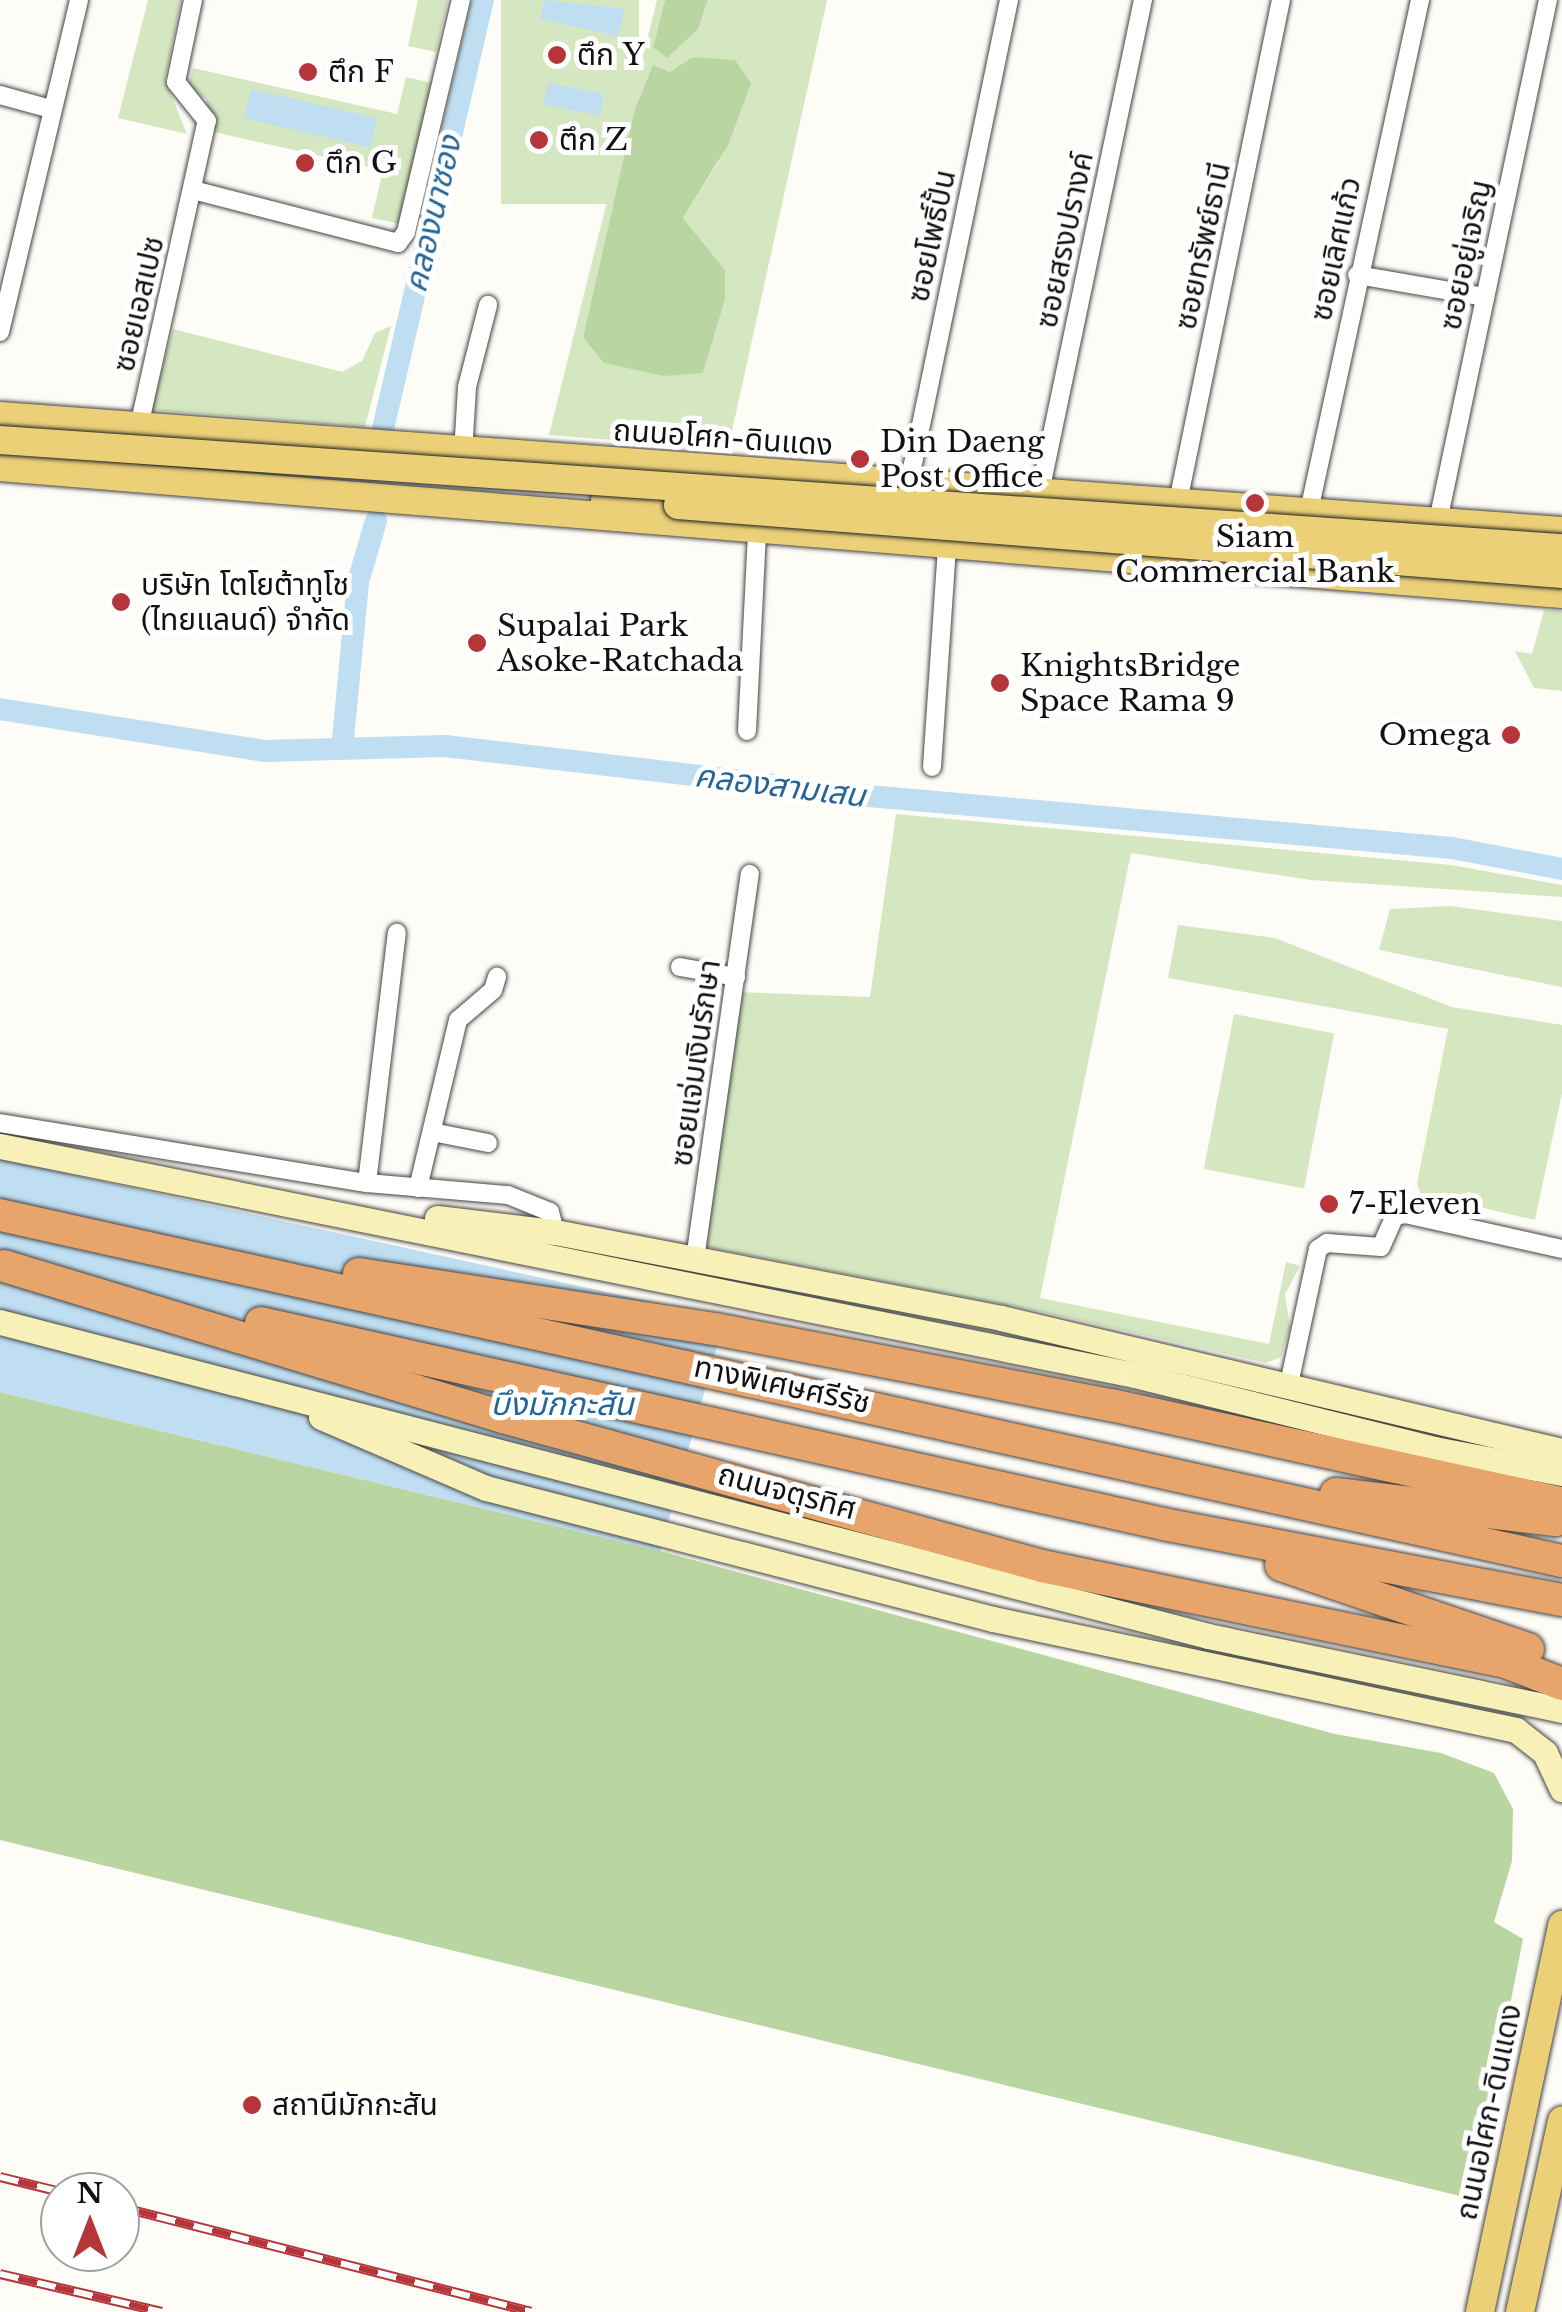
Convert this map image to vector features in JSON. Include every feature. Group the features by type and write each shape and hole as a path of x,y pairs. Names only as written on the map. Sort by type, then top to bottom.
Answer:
{"highway":[{"name":"ทางพิเศษศรีรัช","path":"0,1215 1188,1474 1562,1560"},
{"path":"136,1245 715,1329 1562,1502"},
{"name":"ทางพิเศษศรีรัช","path":"2,1266 1164,1524 1562,1600"},
{"path":"2,1266 503,1417 1042,1566 1506,1662 1562,1684"},
{"path":"1188,1474 1562,1521"},
{"path":"1164,1524 1562,1661"}],"main road":[{"name":"ถนนอโศก-ดินแดง","path":"0,416 138,431 1562,531"},
{"name":"ถนนอโศก-ดินแดง","path":"0,440 1562,548"},
{"path":"0,467 1562,594"},
{"path":"280,492 482,492 1562,574"},
{"path":"1219,566 1226,506"},
{"path":"1356,577 1362,516"},
{"path":"0,1146 1134,1375 1434,1449 1562,1473"},
{"path":"313,1207 555,1232 1289,1384 1562,1451"},
{"name":"ถนนจตุรทิศ","path":"0,1322 1208,1636 1562,1710"},
{"path":"240,1383 486,1488 1013,1623 1516,1730 1545,1753 1562,1789"},
{"name":"ถนนอโศก-ดินแดง","path":"1480,2312 1562,1925"},
{"path":"1520,2312 1562,2121"}],"street":[{"path":"0,332 78,0"},
{"name":"ซอยเอสเปซ","path":"138,431 207,121 176,82 193,0"},
{"path":"193,190 398,242 406,232 461,0"},
{"name":"ซอยโพธิ์ปั้น","path":"910,483 1008,0"},
{"name":"ซอยสรงปรางค์","path":"1040,492 1143,0"},
{"name":"ซอยทรัพย์ธานี","path":"1178,502 1282,0"},
{"name":"ซอยเลิศแก้ว","path":"1310,512 1420,0"},
{"name":"ซอยอยู่เจริญ","path":"1438,521 1548,0"},
{"path":"0,95 51,109"},
{"path":"1358,275 1485,297"},
{"path":"463,453 467,388 488,305"},
{"path":"747,731 758,531"},
{"path":"932,768 947,547"},
{"name":"ซอยแจ่มเงินรักษา","path":"695,1260 750,874"},
{"path":"368,1183 397,932"},
{"path":"680,967 736,976"},
{"path":"418,1188 458,1020 493,990 497,977"},
{"path":"0,1123 368,1183 508,1194 550,1212 555,1232"},
{"path":"432,1132 488,1144"},
{"path":"1289,1384 1318,1249 1327,1242 1381,1248 1395,1216 1406,1214 1562,1249"}],"green space":[{"path":"148,0 181,0 165,80 187,134 118,118"},
{"path":"418,0 448,0 436,52 408,46"},
{"path":"501,0 639,0 639,204 501,204"},
{"path":"657,0 665,0 653,47 698,29 708,0 827,0 728,449 549,435","holes":["653,66 670,72 719,161 683,218 725,270 725,300 703,373 583,337 635,109"]},
{"path":"665,0 708,0 698,29 667,58 653,47"},
{"path":"693,57 735,60 751,83 728,145 683,218 725,270 725,300 703,373 664,376 604,363 583,337 635,109 653,65 670,72"},
{"path":"193,68 397,114 406,77 432,83 400,224 372,218 383,170 214,132 206,99 188,87"},
{"path":"391,326 365,427 151,410 173,329 342,372 362,361 375,333"},
{"path":"1544,610 1562,611 1562,691 1534,688 1515,651 1532,654"},
{"path":"896,814 1451,865 1562,885 1562,897 1311,880 1131,853 1040,1298 1269,1344 1286,1262 1300,1266 1285,1294 1290,1327 1281,1357 1266,1363 1038,1311 707,1247 738,992 870,997"},
{"path":"1450,906 1562,921 1562,987 1379,950 1390,909"},
{"path":"1178,925 1275,938 1452,1007 1562,1025 1562,1093 1535,1220 1420,1193 1417,1183 1448,1029 1168,978"},
{"path":"1234,1014 1334,1033 1304,1189 1204,1169"},
{"path":"0,1392 660,1551 1335,1734 1441,1753 1494,1773 1513,1809 1512,1861 1494,1922 1523,1939 1472,2199 0,1840"}],"water":[{"path":"544,0 624,9 618,36 540,19"},
{"path":"548,83 604,94 600,115 544,105"},
{"path":"251,89 377,118 370,147 244,118"},
{"name":"บึงมักกะสัน","path":"0,1159 725,1318 660,1551 0,1392"}],"waterway":[{"name":"คลองนาซอง","path":"383,429 483,0"},
{"name":"คลองนาซอง","path":"342,749 358,582 376,521"},
{"name":"คลองสามเสน","path":"0,709 264,751 445,746 869,796 1452,848 1562,869"}],"railway":[{"path":"0,2177 40,2187"},
{"path":"140,2212 531,2312"},
{"path":"0,2274 162,2312"}],"place":[{"name":"ตึก Y","path":"557,55"},
{"name":"ตึก F","path":"308,72"},
{"name":"ตึก Z","path":"539,140"},
{"name":"ตึก G","path":"305,163"},
{"name":"Din Daeng Post Office","path":"860,459"},
{"name":"Siam Commercial Bank","path":"1255,503"},
{"name":"บริษัท โตโยต้าทูโช (ไทยแลนด์) จำกัด","path":"121,602"},
{"name":"Supalai Park Asoke-Ratchada","path":"477,643"},
{"name":"KnightsBridge Space Rama 9","path":"1000,683"},
{"name":"Omega","path":"1511,735"},
{"name":"7-Eleven","path":"1329,1204"},
{"name":"สถานีมักกะสัน","path":"252,2105"}]}
